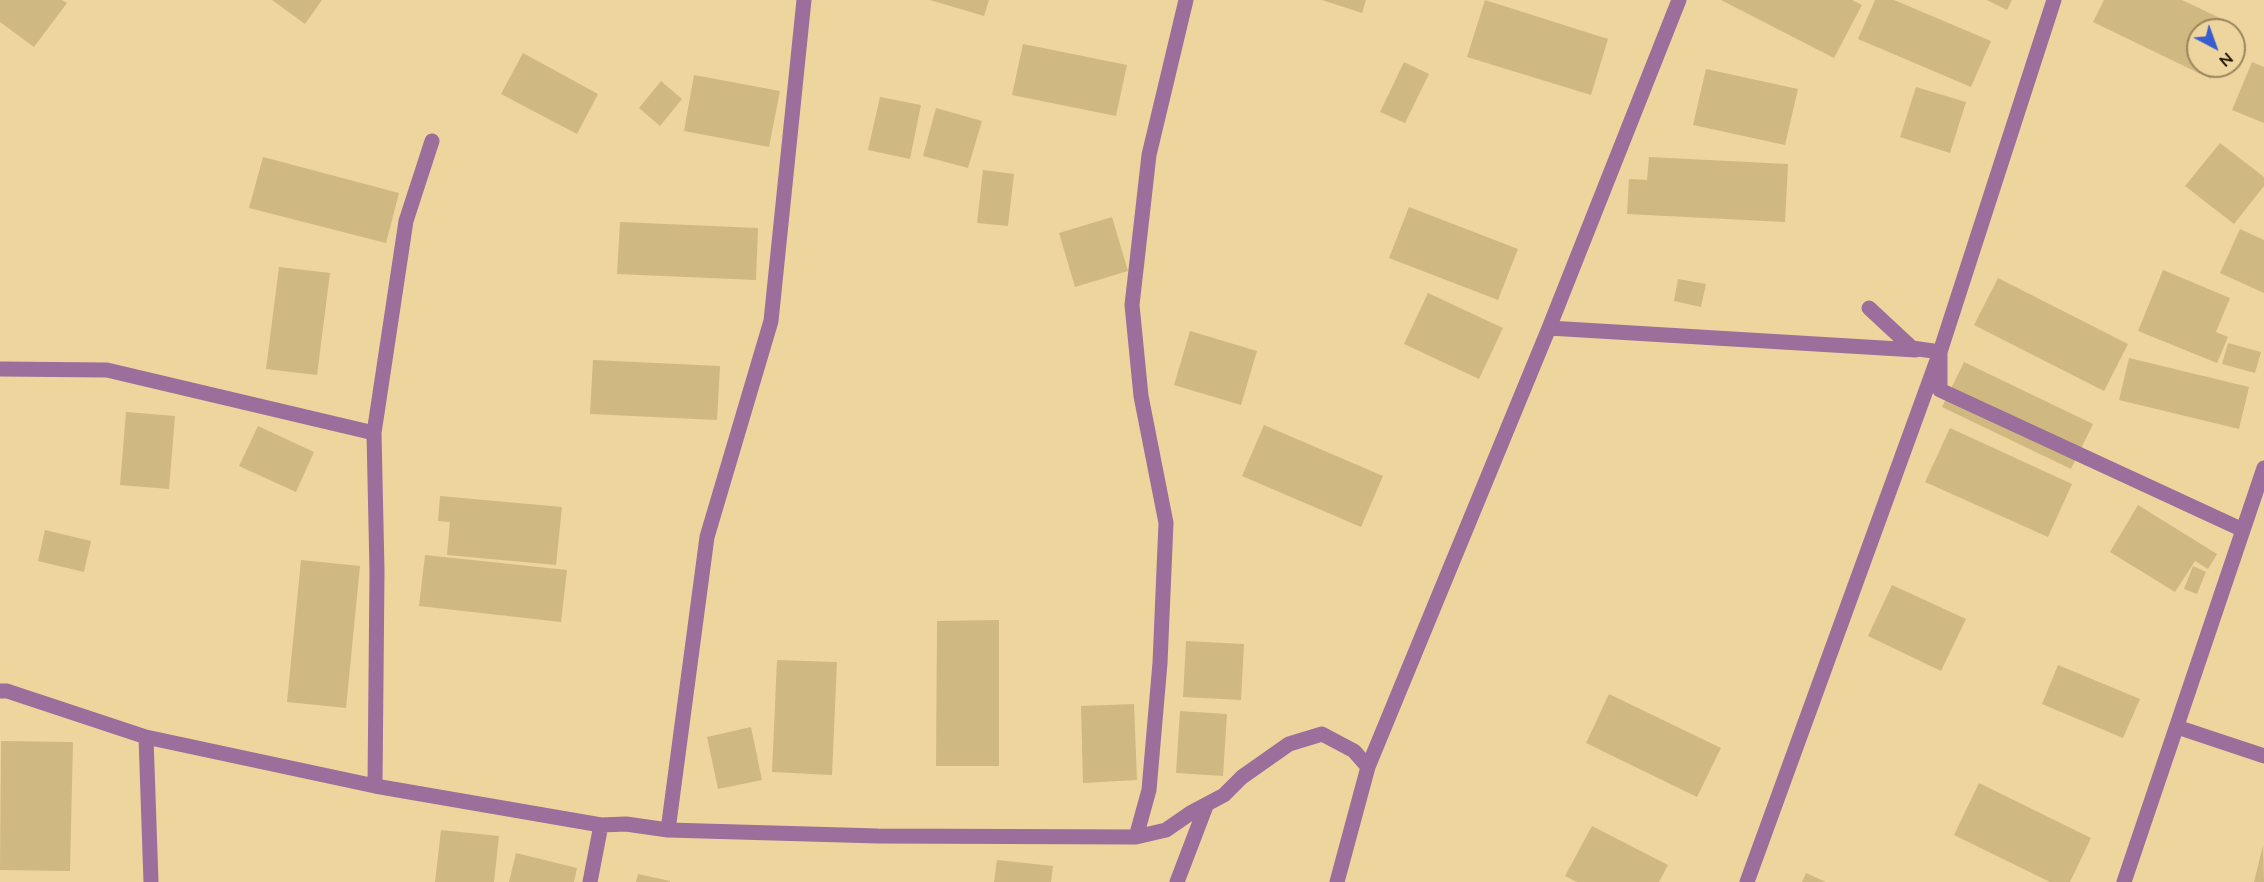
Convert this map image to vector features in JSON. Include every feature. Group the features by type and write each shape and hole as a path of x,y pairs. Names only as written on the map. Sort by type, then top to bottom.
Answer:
{"street":[{"path":"668,830 707,537 771,321 804,0"},
{"path":"1136,837 1149,790 1160,663 1166,523 1141,396 1132,305 1149,155 1186,0"},
{"path":"1337,882 1368,767 1549,328 1679,0"},
{"path":"1747,882 1940,352 2054,0"},
{"path":"375,786 377,572 374,433 406,221 432,141"},
{"path":"1869,308 1912,348 1940,352"},
{"path":"1549,328 1940,352"},
{"path":"1940,352 1940,390 2243,530"},
{"path":"0,369 107,370 374,433"},
{"path":"2124,882 2264,468"},
{"path":"0,691 7,691 146,737 375,786 601,825 626,824 668,830 878,836 1136,837 1166,830 1192,812 1224,795 1242,777 1289,744 1322,734 1354,751 1368,767"},
{"path":"2177,727 2264,756"},
{"path":"146,737 151,882"},
{"path":"1177,882 1206,806"},
{"path":"590,882 601,825"}],"building":[{"path":"0,0 62,0 67,3 34,47 0,22"},
{"path":"272,0 322,0 305,24"},
{"path":"930,0 989,0 984,16"},
{"path":"1322,0 1366,0 1362,13"},
{"path":"1485,0 1608,39 1591,95 1467,57"},
{"path":"1721,0 1852,0 1862,5 1834,58"},
{"path":"1875,0 1894,0 1991,41 1971,87 1858,39"},
{"path":"1987,0 2012,0 2007,10"},
{"path":"2104,0 2182,0 2220,18 2186,18 2186,67 2093,22"},
{"path":"1023,44 1127,65 1116,116 1012,95"},
{"path":"523,53 598,94 577,134 501,94"},
{"path":"1404,62 1429,74 1405,123 1380,112"},
{"path":"2252,62 2264,67 2264,123 2232,110"},
{"path":"1706,69 1798,89 1785,145 1693,125"},
{"path":"694,75 780,91 769,147 684,131"},
{"path":"661,81 682,99 660,126 639,108"},
{"path":"1916,87 1966,102 1950,153 1900,137"},
{"path":"880,97 921,105 910,159 868,150"},
{"path":"936,108 982,121 968,168 923,156"},
{"path":"2220,143 2264,177 2264,186 2234,224 2185,186"},
{"path":"263,157 399,193 386,243 249,208"},
{"path":"1649,157 1788,164 1785,222 1627,214 1629,179 1647,180"},
{"path":"983,170 1014,174 1008,226 977,223"},
{"path":"1409,207 1518,249 1498,300 1389,258"},
{"path":"1112,217 1128,271 1075,287 1059,233"},
{"path":"620,222 758,228 756,280 617,274"},
{"path":"2240,229 2264,240 2264,293 2220,273"},
{"path":"279,267 330,273 317,375 266,369"},
{"path":"2163,270 2230,298 2216,332 2228,337 2217,363 2138,331"},
{"path":"1998,278 2128,344 2104,391 1974,325"},
{"path":"1678,279 1706,284 1701,307 1674,301"},
{"path":"1428,293 1503,328 1479,379 1404,344"},
{"path":"1190,331 1257,351 1241,405 1174,385"},
{"path":"2228,343 2261,352 2255,373 2222,364"},
{"path":"2129,358 2249,387 2239,429 2119,400"},
{"path":"593,360 720,366 717,420 590,414"},
{"path":"1964,362 2093,424 2071,469 1942,407"},
{"path":"126,412 175,416 169,489 120,485"},
{"path":"1264,425 1383,476 1361,527 1242,476"},
{"path":"258,426 314,452 296,492 239,466"},
{"path":"1950,428 2072,484 2048,537 1925,482"},
{"path":"440,496 562,507 556,565 447,555 450,522 438,521"},
{"path":"2138,505 2217,554 2208,569 2195,561 2175,592 2110,552"},
{"path":"45,530 91,541 84,572 38,561"},
{"path":"425,555 567,570 561,622 419,606"},
{"path":"301,560 360,566 346,708 287,702"},
{"path":"2193,566 2206,572 2197,594 2184,589"},
{"path":"1892,585 1966,619 1941,671 1868,636"},
{"path":"999,620 999,766 936,766 937,621"},
{"path":"1186,641 1244,644 1241,700 1183,697"},
{"path":"777,660 837,662 832,775 772,772"},
{"path":"2058,665 2140,699 2123,738 2042,704"},
{"path":"1609,694 1721,748 1697,797 1586,743"},
{"path":"1134,704 1137,780 1083,783 1081,706"},
{"path":"1180,711 1227,714 1223,776 1176,773"},
{"path":"751,727 762,780 718,789 707,737"},
{"path":"1,741 73,742 70,871 0,870"},
{"path":"1979,783 2091,838 2070,882 2050,882 1954,835"},
{"path":"1592,826 1668,865 1659,882 1577,882 1565,876"},
{"path":"441,830 499,836 494,882 435,882"},
{"path":"2263,845 2264,882 2254,882"},
{"path":"516,853 577,868 574,882 509,882"},
{"path":"997,860 1053,866 1051,882 994,882"},
{"path":"1806,873 1826,882 1802,882"},
{"path":"638,874 670,881 670,882 636,882"}]}
